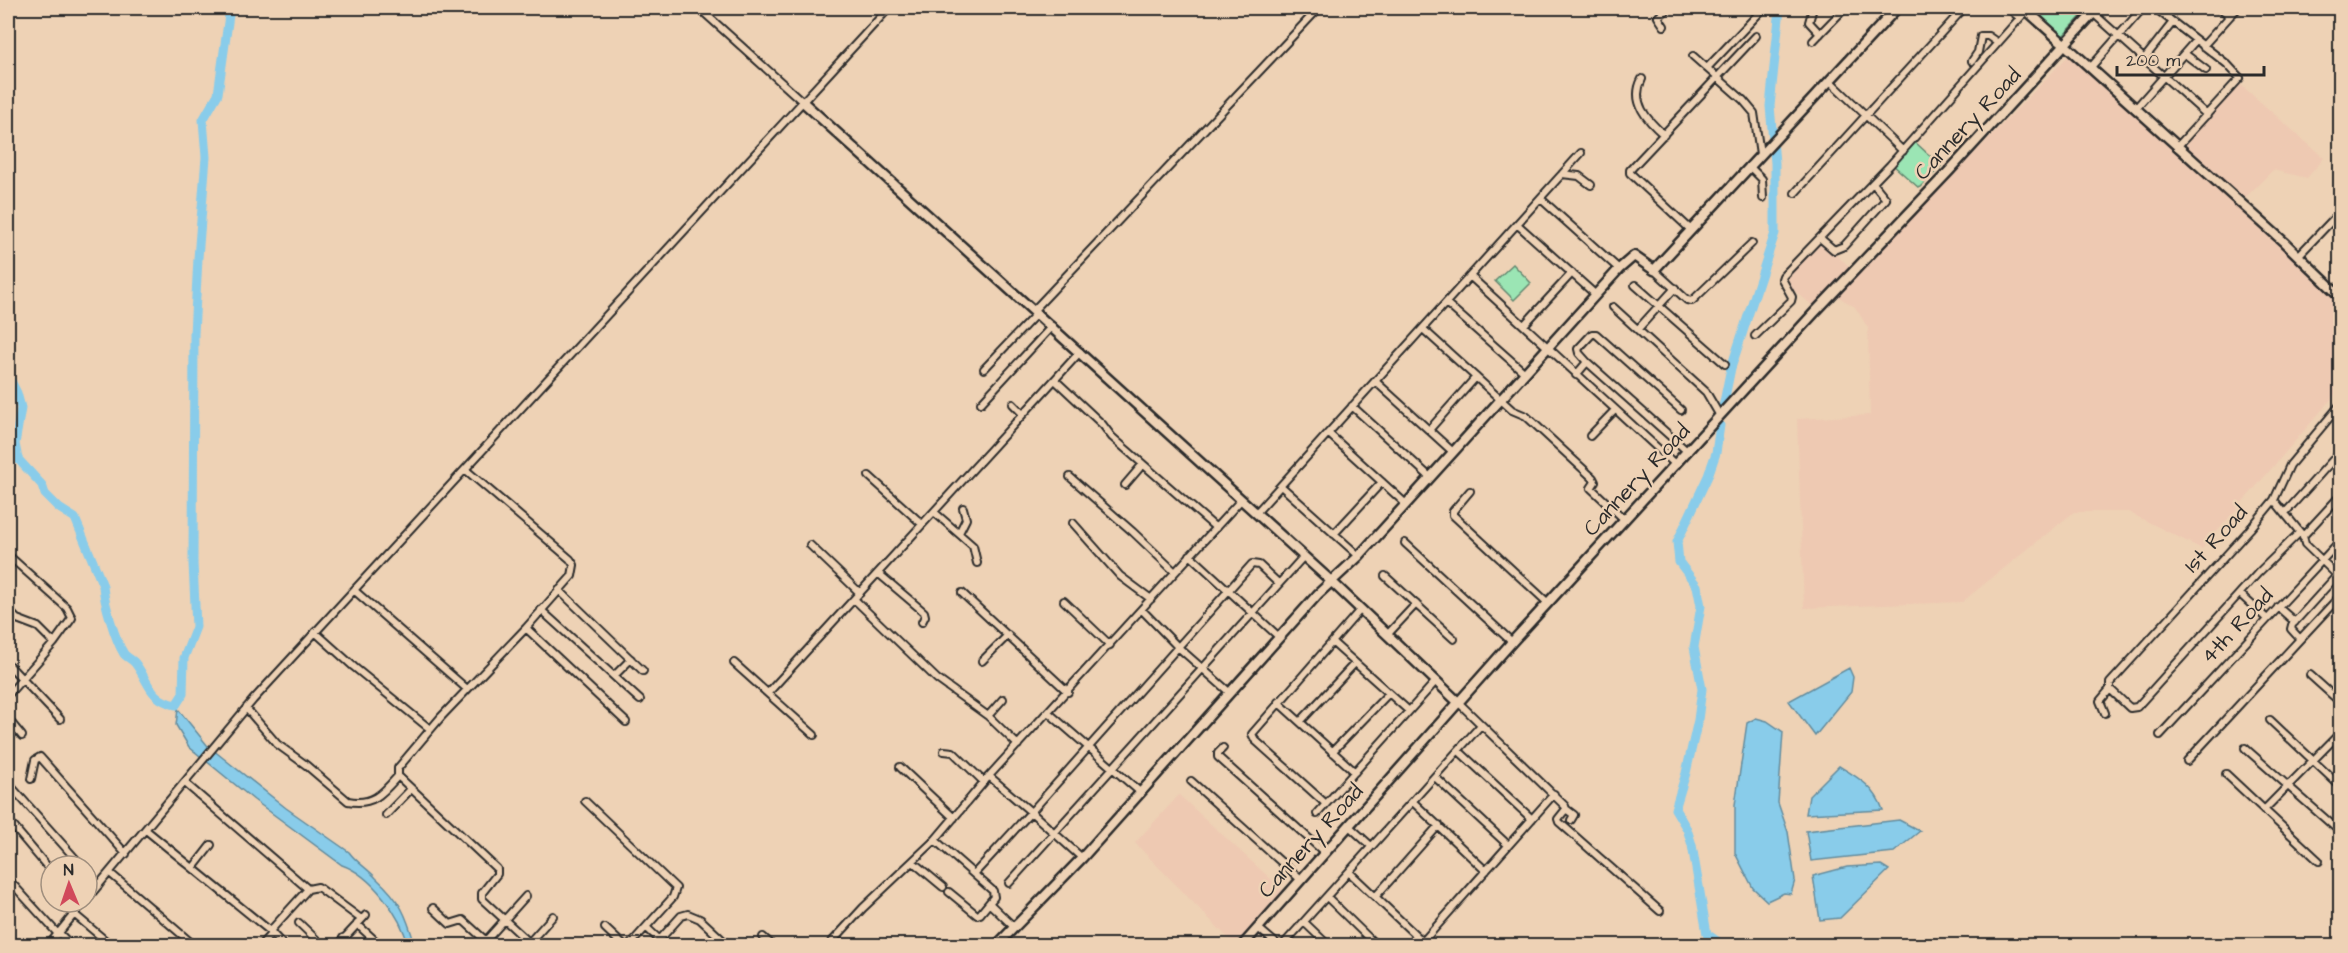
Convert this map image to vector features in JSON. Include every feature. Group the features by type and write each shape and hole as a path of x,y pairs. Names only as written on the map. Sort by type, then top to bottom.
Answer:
{"street":[{"path":"699,8 1332,581 1554,794 1574,816 1571,820"},
{"path":"99,885 246,708 889,8"},
{"path":"984,369 1319,8"},
{"path":"1664,26 1658,17 1669,8"},
{"path":"1812,8 1809,22 1820,33"},
{"path":"1813,41 1845,8"},
{"path":"1654,270 1897,8"},
{"path":"1796,194 1964,8"},
{"path":"2008,8 2020,18"},
{"path":"2091,67 2143,8"},
{"path":"2156,8 2239,74 2240,78 2177,147"},
{"path":"2220,8 2230,16"},
{"path":"2203,46 2238,8"},
{"path":"1707,68 1763,9"},
{"path":"1755,336 1791,301 1792,297 1782,278 1903,151 2020,18 2025,9 2340,296"},
{"path":"2095,10 2118,36 2207,115"},
{"name":"Cannery Road","path":"1242,945 1512,642 2095,10"},
{"path":"2144,59 2173,22"},
{"path":"1690,230 1630,172 1756,36"},
{"path":"1972,61 1978,52 1981,36 1988,36 1998,43"},
{"path":"2135,109 2196,40"},
{"path":"2185,54 2206,70"},
{"path":"1693,56 1743,100 1754,113 1760,154"},
{"path":"1642,79 1638,88 1641,108 1649,122 1664,135"},
{"path":"1830,81 1903,151"},
{"path":"1256,513 1581,153"},
{"path":"1749,166 1762,179 1763,198"},
{"path":"1562,174 1579,176 1591,185"},
{"path":"1820,238 1834,250 1844,246 1886,199 1873,183"},
{"path":"1541,199 1619,268"},
{"path":"2298,256 2340,212"},
{"path":"2332,221 2340,229"},
{"path":"1518,225 1596,295"},
{"path":"996,945 1082,858 1279,637 1359,556 1619,268 1634,256 1654,270 1687,300 1695,300 1752,243"},
{"path":"1524,325 1572,273"},
{"path":"1471,277 1676,465"},
{"path":"1635,285 1725,364"},
{"path":"1638,329 1675,288"},
{"path":"1446,303 1525,373"},
{"path":"1613,307 1706,392 1719,416"},
{"path":"981,403 1052,326"},
{"path":"1423,329 1512,410 1526,416 1593,478 1595,482 1591,488 1625,520"},
{"path":"1681,410 1594,333 1578,349 1587,362 1688,452"},
{"path":"768,693 1080,352"},
{"path":"1576,375 1587,362"},
{"path":"1429,430 1476,377"},
{"path":"1055,380 1103,425 1112,437 1216,528"},
{"path":"1375,381 1453,452"},
{"path":"1013,404 1023,414"},
{"name":"1st Road","path":"2110,689 2110,683 2274,500 2290,465 2340,405"},
{"path":"1352,406 1430,477"},
{"path":"1590,436 1615,410"},
{"path":"1329,433 1406,504"},
{"path":"2285,513 2340,452"},
{"path":"1125,485 1143,464"},
{"path":"246,708 277,744 348,801 377,798 398,776 398,768 430,729 526,628 574,572 574,565 570,559 466,470"},
{"path":"869,476 922,524"},
{"path":"1070,477 1175,572"},
{"path":"1334,534 1382,482"},
{"path":"1281,486 1359,556"},
{"path":"1470,491 1453,511 1453,515 1548,603"},
{"path":"2105,713 2100,700 2110,689 2130,708 2137,707 2258,573 2340,496"},
{"path":"828,945 863,908 935,840 987,779 1242,500"},
{"path":"2274,500 2301,534 2304,542 2322,561 2340,575 2293,625"},
{"path":"959,533 966,519 963,508"},
{"path":"934,512 973,546 977,563"},
{"path":"1073,524 1120,576 1151,598"},
{"name":"4th Road","path":"2160,735 2340,541"},
{"path":"1405,543 1512,642"},
{"path":"810,545 860,593"},
{"path":"8,555 72,614 72,621 8,695"},
{"path":"1190,555 1255,612 1279,637"},
{"path":"1009,883 1304,556"},
{"path":"974,874 1253,563 1259,565 1278,583"},
{"path":"878,573 924,612 922,622"},
{"path":"1385,576 1454,639"},
{"path":"559,590 644,671"},
{"path":"355,591 467,689"},
{"path":"962,593 1068,692"},
{"path":"2240,594 2267,619"},
{"path":"2187,761 2340,596"},
{"path":"854,599 937,679 988,716 1018,745"},
{"path":"1064,601 1110,645"},
{"path":"1387,635 1416,604"},
{"path":"2278,607 2293,625 2300,639"},
{"path":"8,610 17,619 38,627 54,643"},
{"path":"540,610 640,700"},
{"path":"1142,610 1178,647 1229,692"},
{"path":"1326,804 1252,737 1253,731 1360,610"},
{"path":"526,628 626,722"},
{"path":"315,632 430,729"},
{"path":"982,661 1008,635"},
{"path":"1332,642 1409,711"},
{"path":"614,676 631,659"},
{"path":"734,663 814,735"},
{"path":"1300,722 1355,663"},
{"path":"8,664 60,718"},
{"path":"2310,675 2340,702"},
{"path":"1317,814 1436,681"},
{"path":"1332,752 1389,693"},
{"path":"988,716 1003,699"},
{"path":"1278,702 1355,772"},
{"path":"1049,713 1140,792"},
{"path":"8,719 22,736"},
{"path":"2270,720 2340,786"},
{"path":"1258,928 1281,945 1481,725"},
{"path":"2264,810 2339,739"},
{"path":"1223,748 1218,753 1218,757 1324,852"},
{"path":"2245,748 2338,830"},
{"path":"944,751 953,752 1031,812 1082,858"},
{"path":"1459,751 1532,819"},
{"path":"31,779 35,760 40,757 126,854"},
{"path":"900,767 954,818"},
{"path":"2226,774 2319,861"},
{"path":"398,776 497,869 497,874 484,889 482,896 485,903 529,944 553,916"},
{"path":"1435,777 1508,844"},
{"path":"1191,781 1300,879"},
{"path":"8,783 70,854"},
{"path":"185,783 308,890"},
{"path":"386,815 411,789"},
{"path":"1349,872 1421,944 1554,794"},
{"path":"585,801 676,888 673,897 629,945"},
{"path":"1413,802 1486,871"},
{"path":"1566,809 1558,819 1559,822 1660,910"},
{"path":"8,820 39,857"},
{"path":"1376,897 1439,825"},
{"path":"1348,826 1371,846"},
{"path":"146,830 284,945"},
{"path":"935,840 993,891 994,897 980,914 974,914 949,892"},
{"path":"193,868 211,845"},
{"path":"913,862 942,887"},
{"path":"110,873 195,945"},
{"path":"8,879 72,945"},
{"path":"260,945 308,890 318,887 361,919 381,945"},
{"path":"433,908 450,924 463,920 483,943 526,896"},
{"path":"1327,897 1377,945"},
{"path":"990,904 1014,927"},
{"path":"48,945 74,914 112,945"},
{"path":"654,945 681,916 688,914 700,919 729,945"},
{"path":"337,945 361,919"},
{"path":"1304,922 1329,945"},
{"path":"299,923 323,945"},
{"path":"646,927 666,945"},
{"path":"605,928 624,945"},
{"path":"763,937 773,945"},
{"path":"344,938 351,945"}],"shaded area":[{"path":"2070,54 2340,302 2340,389 2202,549 2128,512 2074,512 1962,602 1804,608 1797,419 1870,415 1868,328 1855,307 1837,296"},
{"path":"2240,84 2324,158 2307,178 2273,170 2245,198 2192,153 2186,144"},
{"path":"1820,241 1851,268 1813,306 1782,280"},
{"path":"1179,795 1284,891 1235,945 1135,843"}],"green space":[{"path":"2031,8 2089,8 2063,36"},
{"path":"1915,142 1941,166 1919,188 1893,165"},
{"path":"1513,264 1531,283 1514,300 1495,281"}],"water":[{"path":"1849,668 1853,677 1851,692 1815,736 1789,701"},
{"path":"178,709 207,745 286,808 349,852 373,874 402,909 415,945 408,945 392,909 364,878 342,865 254,800 189,747 176,725"},
{"path":"1756,718 1767,721 1783,732 1778,803 1788,832 1795,880 1791,894 1784,893 1767,901 1753,888 1735,853 1735,805 1747,723"},
{"path":"1839,766 1871,789 1883,810 1806,814 1809,796"},
{"path":"1899,820 1920,831 1894,852 1811,861 1806,831"},
{"path":"1881,865 1889,870 1840,918 1820,920 1813,876 1847,867"}],"waterway":[{"path":"176,705 183,694 184,658 196,627 193,563 194,334 206,157 203,120 218,94 230,8"},
{"path":"1723,407 1731,368 1775,233 1775,163 1770,106 1780,8"},
{"path":"8,375 21,408 15,444 18,459 42,485 45,494 59,508 75,518 103,586 110,621 124,654 135,663 160,699 176,705"},
{"path":"1720,425 1716,453 1708,476 1677,542 1679,562 1697,586 1701,606 1694,647 1702,689 1698,720 1675,809 1687,829 1692,845 1707,934 1724,946"}]}
